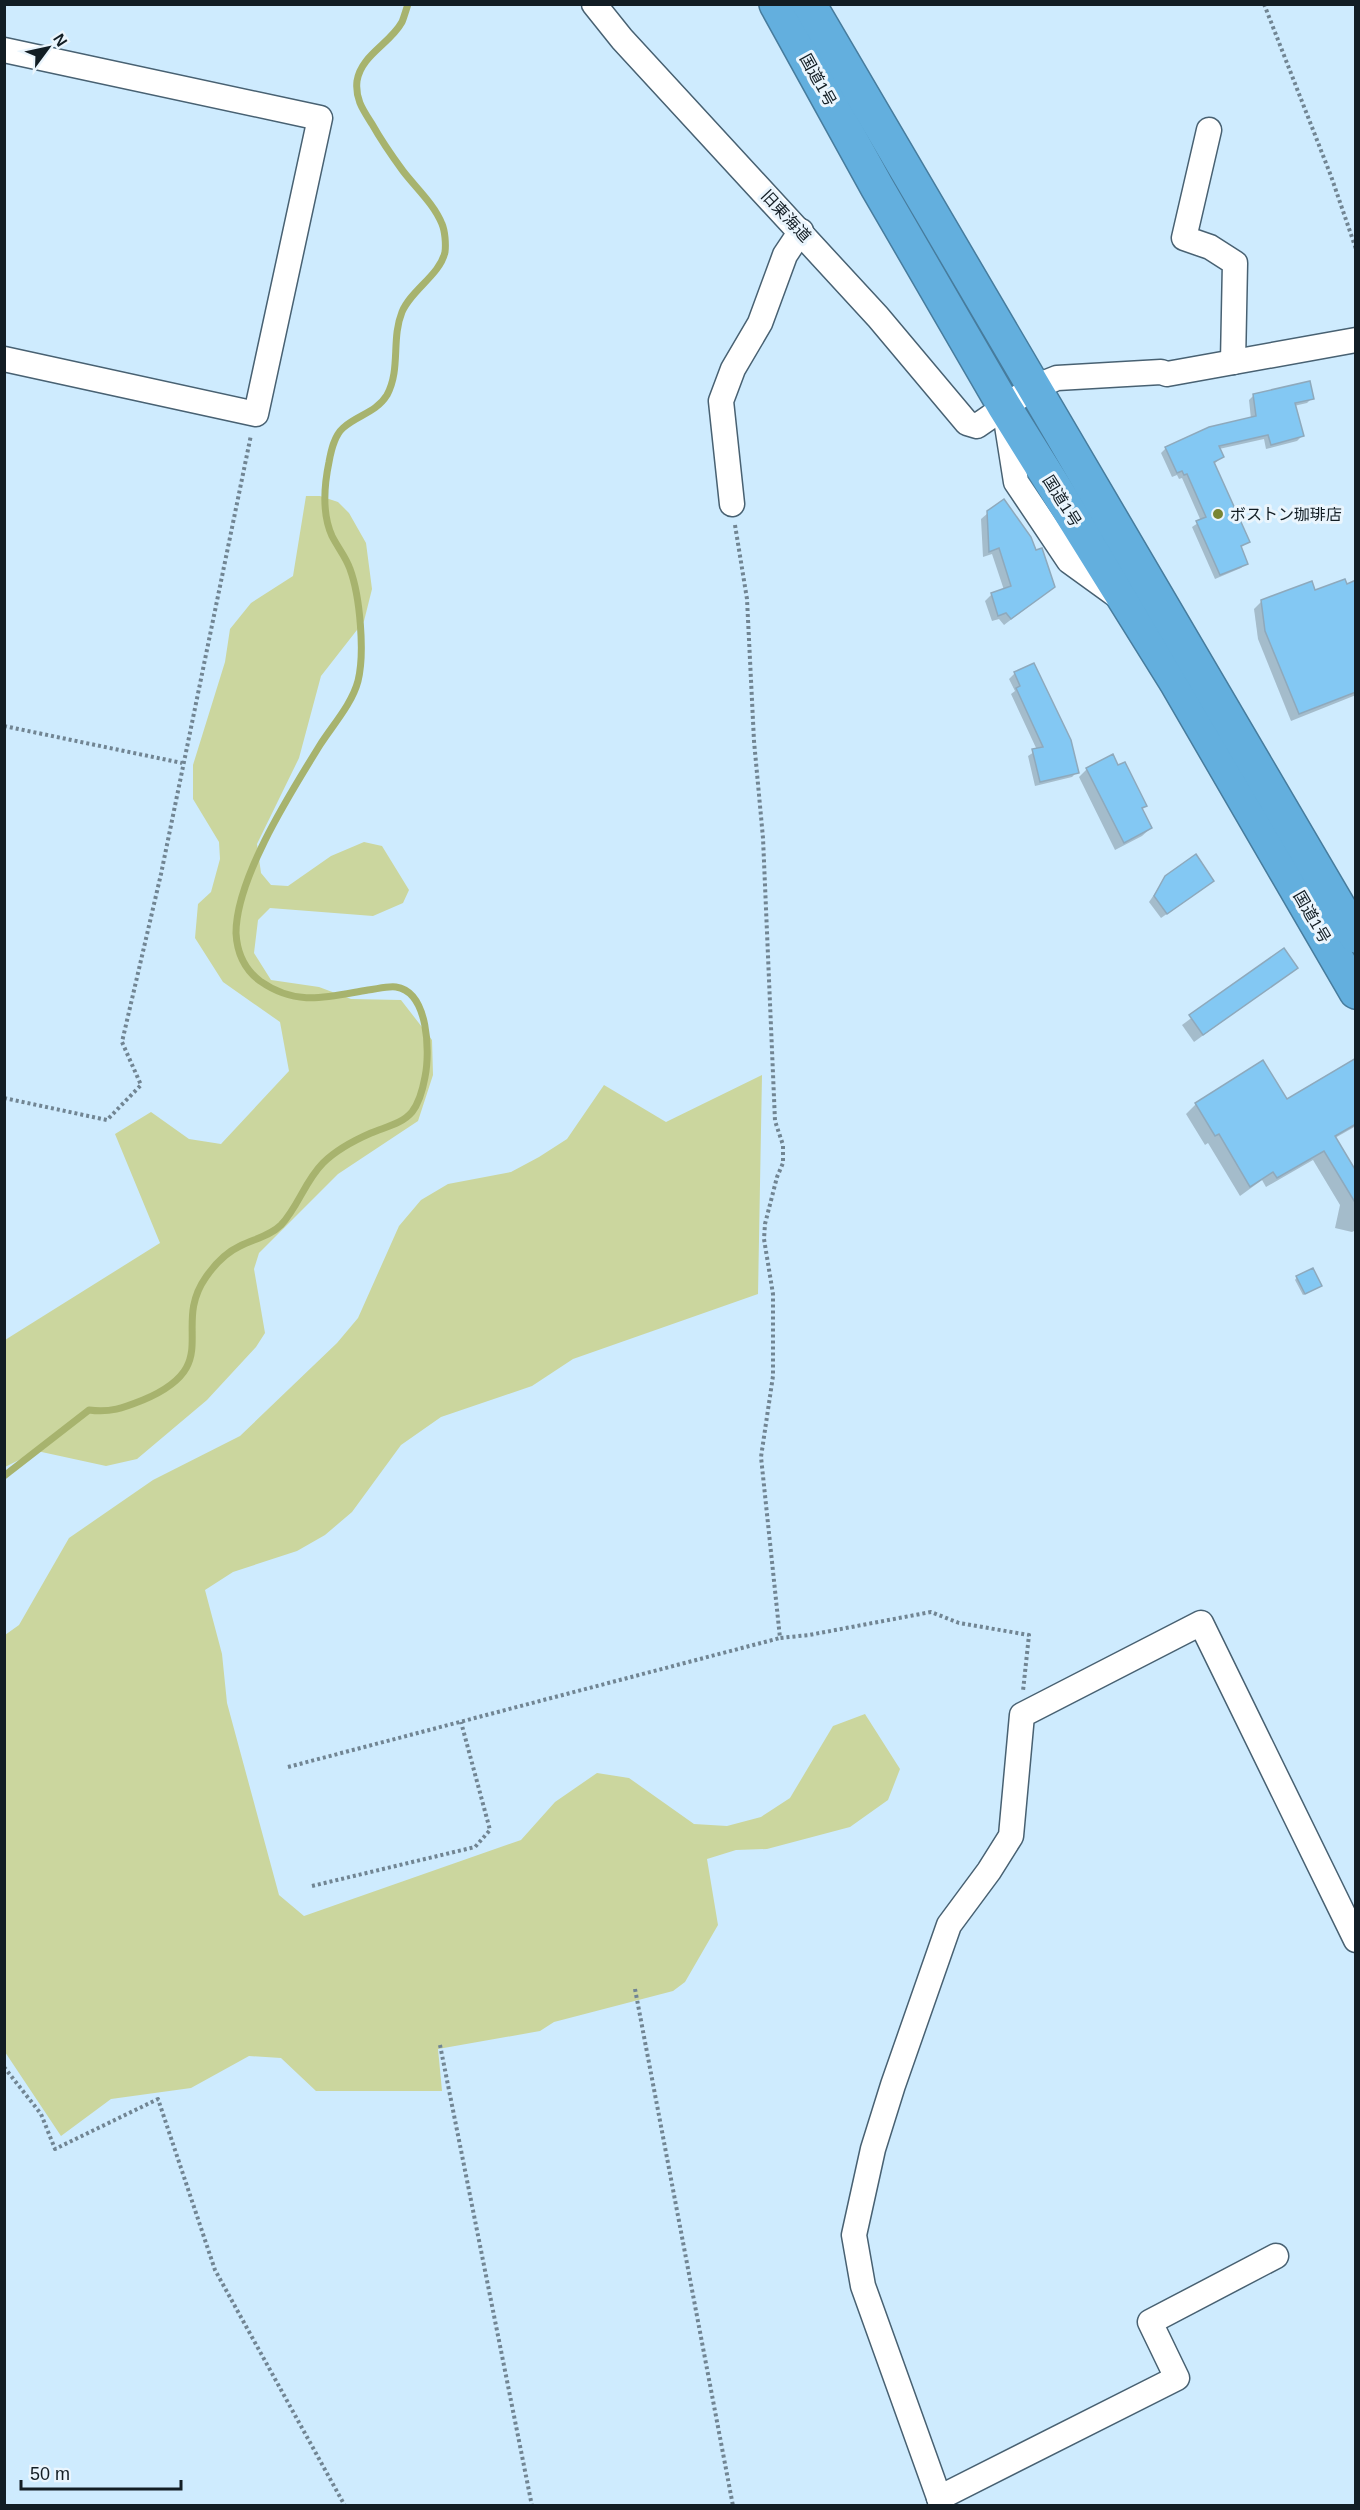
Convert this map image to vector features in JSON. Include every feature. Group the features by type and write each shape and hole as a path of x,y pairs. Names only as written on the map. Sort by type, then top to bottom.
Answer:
{"highway":[{"name":"国道1号","path":"776,4 877,187 1004,406 1176,682 1356,993"},
{"name":"国道1号","path":"809,4 1032,388 1149,582 1356,936"}],"street":[{"name":"旧東海道","path":"594,4 651,71 878,317 967,423 977,426 1004,406"},
{"path":"4,50 320,118 256,414 4,359"},
{"path":"1209,130 1184,238 1210,247 1234,263 1233,362"},
{"path":"732,504 722,401 732,369 760,323 785,255 801,231"},
{"path":"1123,600 1069,561 1016,482 1004,406 1032,388 1057,378 1161,372 1167,374 1356,340"},
{"path":"1276,2256 1150,2322 1177,2378 941,2502 863,2286 854,2235 873,2150 949,1925 989,1871 1011,1836 1022,1715 1201,1623 1356,1940"}],"path":[{"path":"1264,4 1331,176 1356,249"},
{"path":"4,1098 107,1120 141,1085 122,1042 161,874 182,763 256,414"},
{"path":"732,504 747,599 754,741 763,838 775,1121 783,1145 783,1163 765,1224 764,1239 773,1294 773,1376 761,1458 780,1638"},
{"path":"4,726 182,763"},
{"path":"288,1767 780,1638 809,1635 931,1612 959,1623 1029,1635 1022,1715"},
{"path":"312,1886 475,1847 490,1830 461,1722"},
{"path":"635,1989 733,2505"},
{"path":"440,2045 532,2505"},
{"path":"4,2067 41,2114 55,2148 158,2100 215,2270 345,2505"}],"green space":[{"path":"306,496 320,496 338,502 349,513 366,543 372,589 364,621 321,676 299,758 257,844 261,873 271,885 288,886 331,856 364,842 382,846 409,890 403,903 373,916 270,908 258,920 254,953 271,980 319,987 351,999 401,1000 432,1040 433,1075 418,1121 338,1174 259,1253 254,1269 265,1333 256,1347 207,1400 137,1459 106,1466 37,1451 5,1467 5,1340 160,1243 115,1134 151,1112 189,1139 221,1144 289,1071 280,1022 223,982 195,938 198,904 211,892 220,859 219,842 193,799 193,765 225,662 230,629 251,603 293,576"},
{"path":"762,1075 758,1294 573,1359 532,1386 441,1417 401,1445 352,1512 325,1535 297,1551 233,1572 205,1590 222,1654 227,1703 279,1895 304,1916 521,1840 555,1802 597,1773 629,1778 694,1824 727,1826 761,1817 790,1798 833,1726 865,1714 900,1769 888,1800 850,1827 767,1849 736,1850 707,1859 718,1925 685,1982 673,1991 554,2022 540,2031 438,2049 442,2091 316,2091 281,2058 249,2056 191,2088 111,2099 61,2136 5,2052 5,1635 19,1625 69,1538 153,1480 240,1436 337,1343 358,1318 399,1226 421,1200 448,1184 511,1172 539,1157 567,1139 604,1085 666,1122"}],"building":[{"path":"1310,381 1314,399 1295,403 1304,436 1271,445 1268,435 1219,446 1224,457 1214,462 1250,542 1241,546 1248,564 1220,575 1196,521 1206,517 1187,474 1184,475 1182,471 1177,473 1165,447 1209,427 1256,416 1253,394"},
{"path":"1004,499 1031,537 1036,550 1042,548 1055,587 1011,619 1006,613 998,616 991,593 1011,586 999,548 989,552 987,511"},
{"path":"1345,579 1347,584 1356,580 1356,692 1299,714 1265,631 1261,600 1312,581 1315,590"},
{"path":"1034,663 1071,740 1079,773 1040,782 1032,749 1043,747 1016,688 1020,686 1014,672"},
{"path":"1113,754 1118,765 1125,762 1147,806 1142,808 1152,828 1124,843 1086,768"},
{"path":"1196,854 1214,881 1167,914 1154,896 1165,876"},
{"path":"1284,948 1298,968 1203,1035 1189,1015"},
{"path":"1356,1058 1356,1124 1335,1136 1356,1171 1356,1204 1324,1151 1277,1178 1273,1172 1250,1187 1219,1134 1215,1136 1195,1103 1263,1060 1287,1099"},
{"path":"1313,1268 1322,1286 1305,1294 1296,1276"}],"waterway":[{"path":"4,1476 89,1410 110,1410 123,1407 168,1387 183,1373 190,1359 196,1295 213,1268 225,1255 277,1229 287,1218 311,1178 323,1163 352,1142 403,1120 412,1112 422,1091 427,1066 425,1025 421,1011 407,991 393,987 312,998 287,994 260,981 250,971 240,954 236,933 238,911 245,887 267,836 308,764 347,706 358,681 361,640 354,580 332,536 325,509 326,481 332,449 337,435 343,428 372,410 387,395 394,375 397,333 402,312 406,304 432,275 445,252 444,230 439,217 387,148 363,109 357,93 357,81 364,64 397,30 408,4"}],"place":[{"name":"ボストン珈琲店","path":"1218,514"}]}
